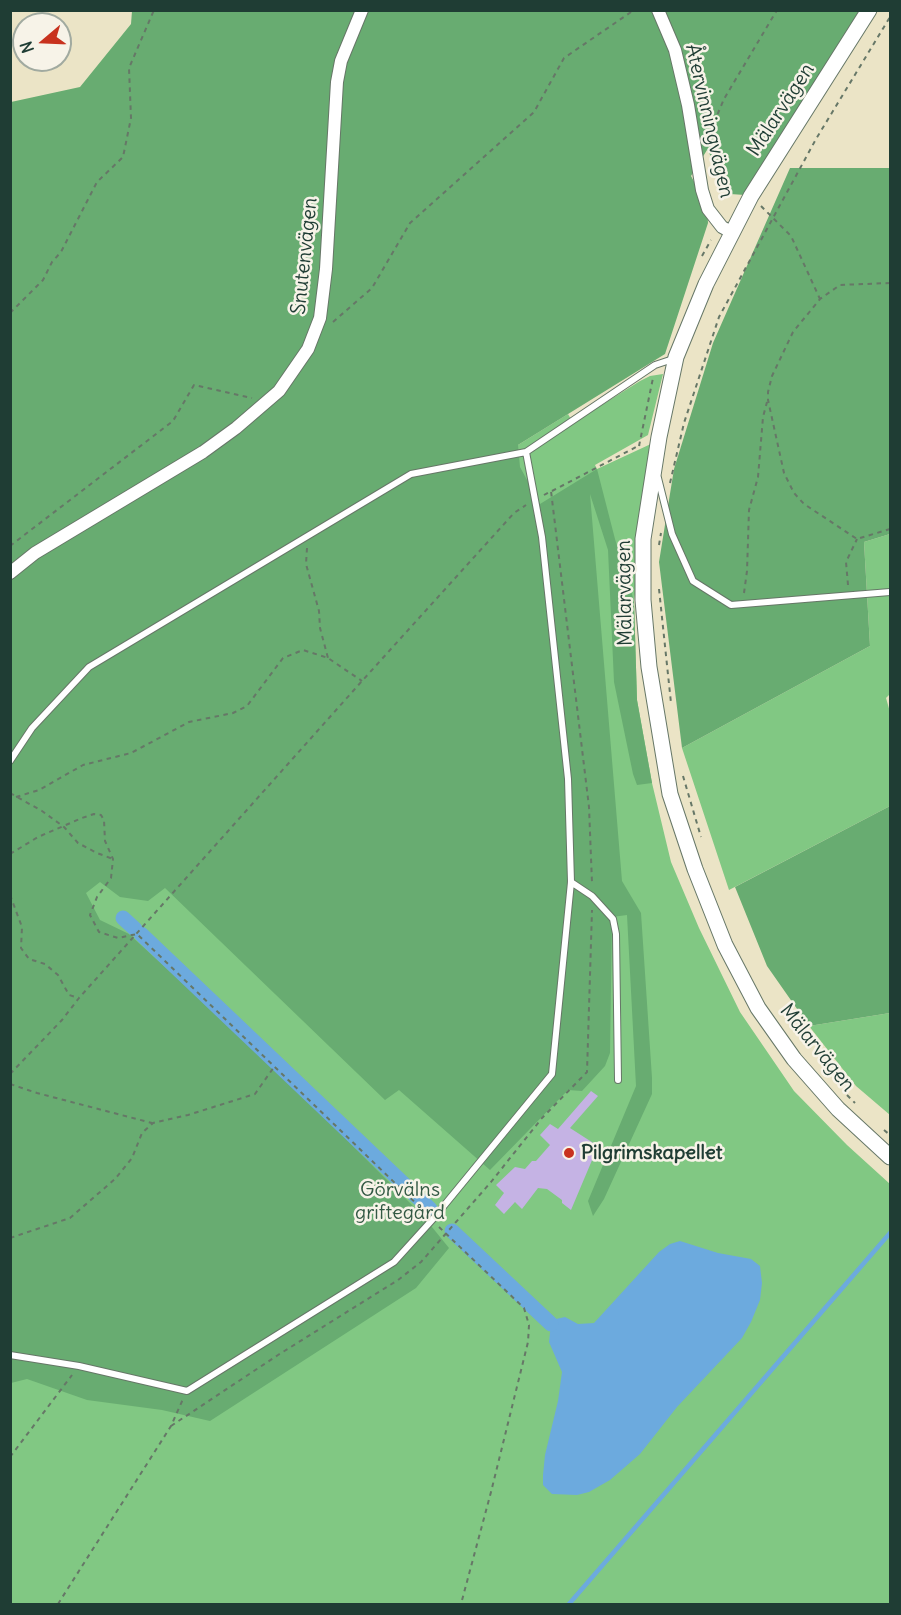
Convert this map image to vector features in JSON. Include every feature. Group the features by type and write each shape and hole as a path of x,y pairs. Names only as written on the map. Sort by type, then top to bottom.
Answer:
{"street":[{"name":"Snutenvägen","path":"10,573 35,553 203,452 236,428 279,391 308,349 321,318 337,82 341,61 362,10"},
{"name":"Återvinningvägen","path":"658,10 675,50 688,105 702,189 708,209 722,227 733,233"},
{"name":"Mälarvägen","path":"869,10 751,196 706,284 676,357 654,464 643,539 643,600 649,667 670,794 695,869 725,945 758,1008 794,1059 838,1109 891,1157"}],"lane":[{"path":"10,761 32,728 89,667 411,474 526,452 656,365 676,357"},
{"path":"10,1355 79,1366 187,1391 394,1262 433,1219 552,1074 572,882 568,779 542,537 526,452"},
{"path":"654,464 672,534 693,581 731,605 891,592"},
{"path":"572,882 592,896 613,919 616,934 618,1080"}],"path":[{"path":"10,314 43,280 52,262 61,252 97,182 123,157 131,118 129,68 154,10"},
{"path":"697,161 724,99 777,10"},
{"path":"658,551 665,507 684,423 719,317 816,140 891,17"},
{"path":"751,196 791,236 820,299"},
{"path":"857,539 804,504 794,493 784,473 768,392 772,376 793,332 820,299 840,285 891,283"},
{"path":"742,604 747,571 749,510 758,477 763,417 768,400"},
{"path":"10,1074 62,1020 136,934 514,513 551,491 659,437"},
{"path":"171,1426 278,1355 398,1280 421,1262 491,1182 542,1118 587,1072 592,896 589,807 551,491"},
{"path":"848,595 846,562 857,539 891,529"},
{"path":"308,536 306,564 319,611 320,628 328,658"},
{"path":"658,585 672,709"},
{"path":"16,797 39,790 82,765 131,753 189,723 233,713 248,706 283,658 303,650 328,658 362,681"},
{"path":"680,766 704,846"},
{"path":"10,793 42,811 63,827 78,843 113,859"},
{"path":"10,854 38,837 94,814 101,815 104,820 105,841 113,859 111,878 97,897 90,915 99,932 118,938 136,934"},
{"path":"10,895 22,927 21,948 29,959 45,964 58,975 69,995 79,998"},
{"path":"136,934 524,1308 529,1324 528,1342 461,1605"},
{"path":"10,1238 70,1218 116,1179 132,1158 142,1132 153,1124 255,1094 274,1067"},
{"path":"10,1084 153,1124"},
{"path":"846,1094 862,1109"},
{"path":"877,1125 891,1135"},
{"path":"10,1456 79,1366"},
{"path":"58,1605 171,1426 187,1391"}],"green space":[{"path":"132,11 861,11 745,195 730,194 718,181 712,158 707,150 691,176 707,206 708,223 665,354 518,445 520,467 540,504 597,469 634,601 637,700 652,783 637,785 633,774 614,682 608,550 590,494 622,881 641,913 652,1078 652,1094 604,1199 593,1216 588,1201 636,1086 627,915 612,917 610,1053 605,1066 582,1091 568,1090 490,1170 399,1090 385,1100 165,888 148,901 120,897 100,882 86,893 100,920 129,934 274,1067 423,1216 449,1248 416,1288 210,1421 162,1410 87,1400 27,1379 11,1383 11,102 80,87 131,24"},
{"path":"790,168 890,168 890,534 864,542 870,646 682,748 659,562 674,469 713,343"},
{"name":"Görvälns griftegård","path":"663,374 648,435 595,465 597,469 653,443 656,444 634,601 637,700 652,783 671,862 699,928 740,1012 794,1091 847,1145 890,1184 890,1604 11,1604 10,731 518,445 568,414 573,423 640,381 650,376"},
{"path":"890,534 890,694 886,698 890,712 890,806 729,890 682,748 870,646 864,542"},
{"path":"890,806 890,1013 809,1026 767,966 735,887"},
{"path":"890,1013 890,1115 856,1086 809,1026"}],"water":[{"path":"680,1241 718,1253 751,1259 760,1266 762,1283 760,1300 751,1322 742,1338 677,1407 640,1454 610,1480 589,1492 577,1495 552,1494 543,1485 543,1475 562,1372 549,1342 551,1324 556,1319 565,1317 578,1324 594,1323 659,1252 670,1244"}],"building":[{"name":"Pilgrimskapellet","path":"591,1091 598,1096 570,1128 598,1146 571,1210 547,1189 538,1188 522,1209 515,1202 504,1214 495,1205 504,1193 496,1185 515,1167 525,1169 532,1161 536,1161 550,1145 540,1135 550,1124 558,1129"}],"waterway":[{"path":"123,918 135,929"},
{"path":"141,934 430,1209"},
{"path":"452,1231 551,1324"},
{"path":"569,1604 890,1233"}],"place":[{"name":"Pilgrimskapellet","path":"569,1153"}]}
